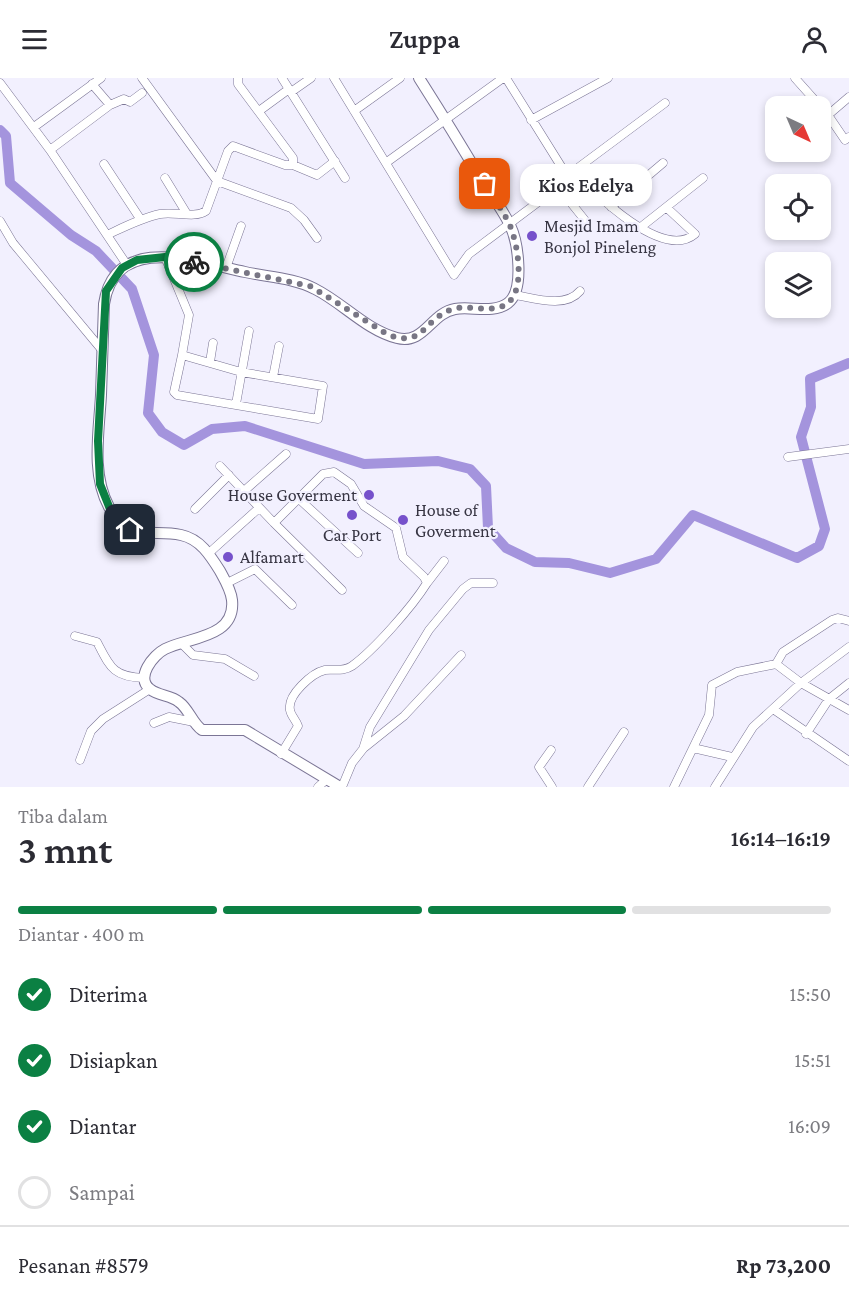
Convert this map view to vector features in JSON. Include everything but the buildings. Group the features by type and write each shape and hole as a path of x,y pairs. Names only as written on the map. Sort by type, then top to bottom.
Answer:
{"highway":[{"path":"341,787 281,754 245,730 202,730 178,700 150,689 144,678 147,668 157,655 181,643 212,633 227,621 232,601 226,583 210,553 201,545 180,535 150,535 130,530 110,509 100,484 98,464 106,291 124,266 148,258 165,257 310,286 381,331 403,339 418,336 437,317 451,310 498,308 508,303 514,294 517,253 510,225 419,78"}],"street":[{"path":"34,127 101,78"},
{"path":"142,78 217,182 291,208 304,220 317,238"},
{"path":"238,78 238,84 293,158 293,165"},
{"path":"282,78 345,178"},
{"path":"259,111 311,78"},
{"path":"334,78 387,162 452,274 458,272 470,254 559,188 568,181 571,173 665,103"},
{"path":"354,111 400,78"},
{"path":"387,162 505,78 531,120 571,173 611,207 641,227 668,240 686,240 695,234 667,208"},
{"path":"531,120 608,78"},
{"path":"795,78 811,96"},
{"path":"0,83 50,150 107,235 124,266"},
{"path":"92,84 110,105"},
{"path":"50,150 110,105 124,99 130,102 142,93"},
{"path":"831,113 849,98"},
{"path":"831,120 848,141"},
{"path":"107,235 141,220 166,213 198,215 206,211 228,151 233,146 317,175 335,161"},
{"path":"611,207 663,163"},
{"path":"104,164 141,220"},
{"path":"165,178 187,214"},
{"path":"641,227 703,178"},
{"path":"559,188 588,224"},
{"path":"0,221 14,243 102,350"},
{"path":"226,268 241,226"},
{"path":"165,257 189,315 175,380 175,394 318,419 323,386 242,372 182,355"},
{"path":"514,294 553,301 572,298 580,291"},
{"path":"236,404 249,331"},
{"path":"210,362 213,343"},
{"path":"273,377 279,346"},
{"path":"788,457 849,449"},
{"path":"244,491 286,454"},
{"path":"220,466 342,590"},
{"path":"274,523 327,471 342,477 351,484 362,503 396,528 403,557 424,577 427,583"},
{"path":"195,508 229,475"},
{"path":"299,499 358,553"},
{"path":"210,553 259,508"},
{"path":"281,754 298,726 289,709 292,698 300,688 318,672 341,670 354,665 401,616 444,561"},
{"path":"226,583 255,569 292,605"},
{"path":"363,749 370,727 395,683 441,614 471,583 493,583"},
{"path":"776,664 781,654 789,647 834,619 849,621"},
{"path":"75,636 97,642 110,668 125,676 144,678"},
{"path":"181,643 193,655 225,659 254,676"},
{"path":"715,787 753,727 801,683 849,647"},
{"path":"341,787 348,770 363,749 404,716 461,656"},
{"path":"674,787 709,715 713,684 737,672 776,664 801,683 849,711"},
{"path":"806,734 829,699 849,683"},
{"path":"80,760 91,731 103,719 150,689"},
{"path":"773,709 806,734 849,761"},
{"path":"154,723 169,717 194,722"},
{"path":"588,787 624,732"},
{"path":"693,748 732,758"},
{"path":"551,750 538,767 552,787"},
{"path":"318,787 327,779"}],"waterway":[{"path":"0,130 6,136 10,183 71,235 96,251 132,289 154,355 148,413 162,432 184,445 212,429 245,426 364,464 438,461 470,469 486,486 488,528 506,548 535,562 569,563 610,573 656,559 693,515 797,558 819,546 825,529 801,437 811,407 810,379 849,363"}],"way so far":[{"path":"194,262 306,285 333,299 393,337 413,338 423,332 437,317 451,310 498,308 508,303 514,294 518,264 514,237 510,225 485,184"}],"place":[{"name":"Kios Edelya","path":"485,184"},
{"name":"Mesjid Imam Bonjol Pineleng","path":"532,236"},
{"name":"House Goverment","path":"369,495"},
{"name":"Car Port","path":"352,515"},
{"name":"House of Goverment","path":"403,520"},
{"name":"Alfamart","path":"228,557"}],"route":[{"path":"130,530 110,509 100,484 98,441 106,291 122,268 137,260 173,257 194,262"}]}
